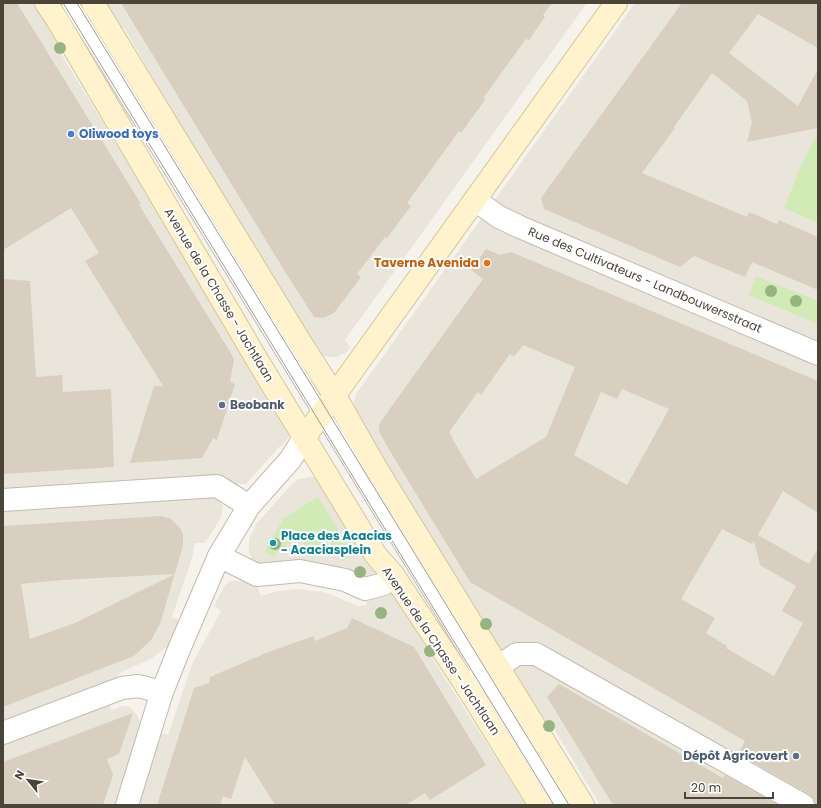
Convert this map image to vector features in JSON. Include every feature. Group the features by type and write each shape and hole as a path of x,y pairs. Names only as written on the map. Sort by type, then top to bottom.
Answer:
{"street":[{"name":"Avenue de la Chasse - Jachtlaan","path":"46,3 246,341 375,554 483,677 583,805"},
{"name":"Avenue de la Chasse - Jachtlaan","path":"93,3 302,345 335,396 376,468 483,677 540,805"},
{"path":"127,805 162,692 180,646 219,556 249,506 290,460 304,438 616,3"},
{"name":"Rue des Cultivateurs - Landbouwersstraat","path":"475,200 499,217 520,227 818,354"},
{"path":"3,500 217,486 249,506"},
{"path":"219,556 257,576 300,571 344,580 365,589 384,584 394,576"},
{"path":"483,677 517,654 536,654 803,805"},
{"path":"3,733 122,688 138,686 162,692"}],"lane":[{"name":"Avenue de la Chasse - Jachtlaan","path":"70,3 562,805"}],"shaded area":[{"path":"3,3 39,3 66,48 60,52 289,427 289,436 286,441 246,484 235,484 222,477 214,496 218,498 223,506 221,518 205,543 195,543 192,558 172,617 179,620 171,641 167,647 152,658 121,672 112,683 106,685 111,710 123,706 130,707 138,716 140,726 168,735 193,662 221,611 214,606 225,585 230,581 243,581 249,583 258,588 261,596 278,591 299,589 324,592 358,606 367,605 365,598 393,594 434,648 429,653 526,805 3,805"},
{"path":"99,3 587,3 345,340 350,348 347,352 337,357 329,357 322,355 311,347 124,28 116,33"},
{"path":"635,3 818,3 818,805 600,805 553,727 546,730 355,413 353,404 356,394"},
{"path":"313,477 318,479 377,572 369,579 269,569 253,561 249,552 249,539 257,523 298,479"}],"green space":[{"path":"818,132 818,223 784,208 803,161"},
{"path":"756,276 818,301 818,324 749,295"},
{"path":"318,497 354,555 343,561 330,541 309,553 299,537 276,553 274,557 265,551 283,519"}],"building":[{"path":"3,3 17,3 232,355 234,360 230,382 235,384 217,440 213,438 202,458 130,463 154,386 163,386 85,261 99,253 71,208 3,250"},
{"path":"121,3 552,3 543,15 545,17 529,40 526,39 484,97 485,100 461,133 459,131 407,203 411,206 357,274 361,277 334,313 323,318 314,317"},
{"path":"682,3 818,3 818,48 758,14 729,53 798,106 818,69 818,128 747,142 752,123 747,101 712,73 674,127 675,128 642,173 747,217 749,212 777,224 779,220 818,237 818,290 752,262 745,277 694,256 680,267 544,209 541,198"},
{"path":"486,249 500,255 511,252 818,381 818,513 783,491 758,535 809,564 818,548 818,805 815,805 814,799 809,794 738,754 745,741 470,582 388,448 379,431 379,424 483,279 471,270","holes":["523,345 575,367 546,437 476,479 449,432 478,392 481,395 510,354 514,357","622,389 669,409 627,485 574,455 601,392 617,399","722,529 752,544 754,541 760,565 796,586 782,611 803,623 774,676 726,648 727,646 706,633 715,618 681,599"]},
{"path":"3,279 30,281 36,377 62,375 63,392 111,389 114,467 3,474"},
{"path":"161,516 171,519 180,528 183,534 183,546 175,574 160,624 151,640 134,656 3,707 3,526","holes":["175,574 75,623 30,639 21,584 63,580"]},
{"path":"352,618 414,647 486,765 430,800 425,793 406,805 275,805 245,757 231,799 223,796 220,805 157,805 194,688 209,683 210,677 266,653 313,636 315,641 347,628"},
{"path":"559,684 723,778 725,775 778,805 613,805 547,697"},
{"path":"133,713 119,754 107,759 113,775 103,805 3,805 3,762"}],"tram line":[{"path":"63,3 554,805"},
{"path":"77,3 569,805"}],"place":[{"name":"Oliwood toys","path":"71,134"},
{"name":"Taverne Avenida","path":"487,263"},
{"name":"Beobank","path":"222,405"},
{"name":"Place des Acacias - Acaciasplein","path":"273,543"},
{"name":"Dépôt Agricovert","path":"796,756"}]}
